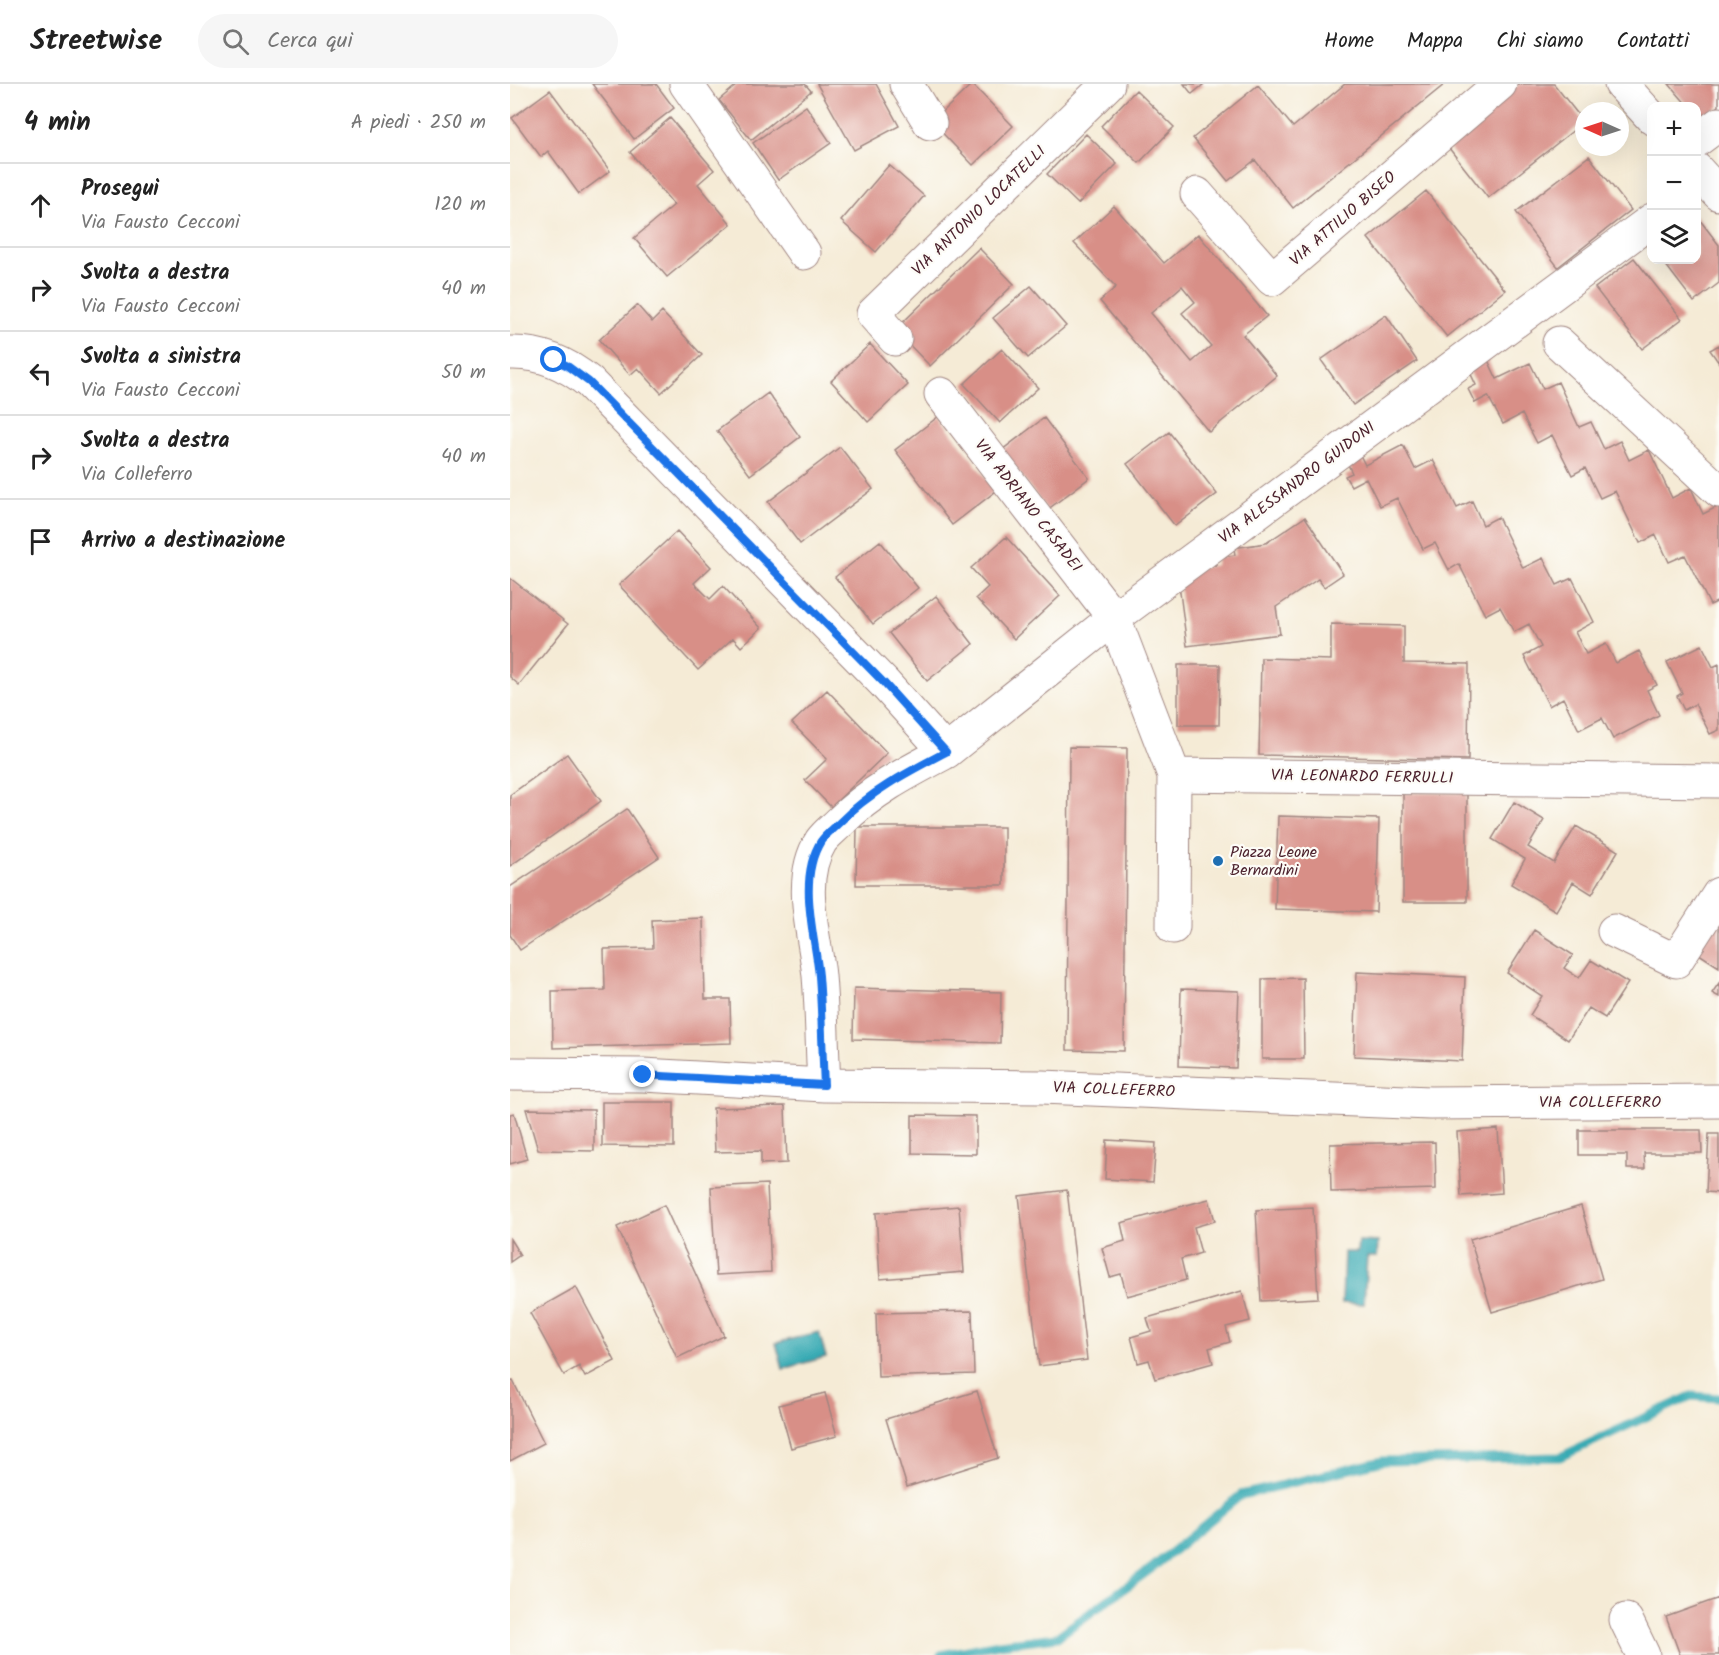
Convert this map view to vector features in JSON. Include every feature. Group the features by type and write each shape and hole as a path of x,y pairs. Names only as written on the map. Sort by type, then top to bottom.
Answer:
{"street":[{"path":"686,84 804,253"},
{"path":"906,84 930,123"},
{"name":"VIA ANTONIO LOCATELLI","path":"895,339 873,314 1108,84"},
{"name":"VIA ATTILIO BISEO","path":"1197,194 1272,279 1500,84"},
{"path":"1621,84 1647,113"},
{"path":"1701,137 1719,124"},
{"name":"VIA ALESSANDRO GUIDONI","path":"824,1085 819,973 810,916 810,898 811,875 816,853 828,834 855,808 893,780 946,752 1114,618 1647,224"},
{"path":"1559,343 1719,491"},
{"path":"510,353 554,360 566,365 589,382 884,683 946,752"},
{"name":"VIA ADRIANO CASADEI","path":"941,394 1114,618"},
{"path":"1114,618 1174,775 1173,927"},
{"name":"VIA LEONARDO FERRULLI","path":"1174,775 1719,782"},
{"path":"1614,931 1676,961 1719,894"},
{"name":"VIA COLLEFERRO","path":"510,1074 643,1075 824,1085 1042,1087 1430,1103 1719,1101"},
{"path":"1626,1620 1643,1655"}],"water":[{"path":"1358,1241 1378,1242 1377,1257 1367,1257 1364,1304 1342,1303 1344,1252 1357,1252"},
{"path":"819,1332 826,1357 783,1369 776,1343"}],"building":[{"path":"592,84 656,84 674,108 634,139"},
{"path":"738,84 805,84 811,91 751,140 719,100"},
{"path":"817,84 876,84 899,126 854,150"},
{"path":"972,84 1013,126 973,165 932,122"},
{"path":"1184,84 1204,84 1192,94"},
{"path":"1345,84 1445,84 1293,208 1255,160 1228,181 1193,138 1258,85 1293,127"},
{"path":"1519,84 1554,84 1575,111 1575,129 1488,198 1445,143"},
{"path":"1669,84 1719,84 1719,106 1701,120 1701,102 1685,102"},
{"path":"550,90 610,171 579,194 548,151 541,157 512,118"},
{"path":"1136,90 1174,127 1139,163 1101,126"},
{"path":"806,106 831,143 778,180 753,143"},
{"path":"670,118 714,170 698,184 731,224 667,277 634,238 674,205 630,152"},
{"path":"1086,134 1117,164 1078,204 1047,174"},
{"path":"1589,156 1631,210 1558,267 1516,212"},
{"path":"889,165 924,196 876,252 841,221"},
{"path":"1426,191 1505,290 1447,337 1368,238"},
{"path":"1114,206 1164,263 1198,234 1267,316 1243,335 1277,376 1209,432 1100,301 1116,287 1074,243","holes":["1182,286 1195,302 1182,313 1211,346 1192,362 1151,313"]},
{"path":"1701,222 1719,245 1719,283 1694,302 1665,264 1701,264"},
{"path":"979,248 1014,284 930,366 895,330"},
{"path":"1634,258 1682,319 1642,349 1595,288"},
{"path":"1031,286 1066,326 1028,358 993,318"},
{"path":"637,305 652,322 662,312 702,355 661,393 638,368 630,375 599,340"},
{"path":"1386,315 1417,361 1353,405 1321,360"},
{"path":"870,344 908,385 868,422 831,381"},
{"path":"1719,345 1719,363 1710,350"},
{"path":"1002,349 1038,388 1000,423 964,384"},
{"path":"1487,358 1497,379 1530,363 1543,389 1558,382 1579,427 1591,422 1604,449 1620,441 1629,460 1649,450 1672,498 1691,488 1703,514 1719,506 1719,601 1710,605 1685,555 1669,562 1656,535 1640,543 1615,491 1600,498 1585,468 1572,475 1552,435 1537,443 1522,414 1503,424 1488,396 1475,403 1468,389 1476,385 1468,368"},
{"path":"768,393 800,437 750,475 717,431"},
{"path":"939,416 996,491 952,525 895,450"},
{"path":"1044,418 1089,478 1047,510 1002,450"},
{"path":"1169,432 1217,494 1175,526 1127,464"},
{"path":"1403,445 1415,469 1433,460 1457,508 1472,501 1483,525 1498,517 1523,568 1543,558 1557,585 1572,578 1594,622 1575,632 1586,654 1606,644 1616,663 1639,651 1657,685 1647,690 1659,715 1613,739 1602,718 1579,730 1563,698 1549,706 1524,656 1541,647 1529,624 1514,632 1500,607 1485,615 1459,564 1449,570 1435,543 1423,549 1397,498 1380,506 1366,478 1351,486 1345,476 1352,473 1346,460 1359,453 1365,465"},
{"path":"840,447 873,489 800,544 768,502"},
{"path":"1305,517 1343,574 1324,587 1318,579 1276,607 1280,634 1187,646 1178,577 1192,569 1216,565 1216,558 1235,555 1234,548 1266,543"},
{"path":"677,531 711,567 694,583 710,599 723,586 761,628 741,647 733,638 698,670 619,585"},
{"path":"1006,537 1060,596 1014,639 976,598 988,587 971,568"},
{"path":"880,541 918,588 873,624 835,577"},
{"path":"510,578 568,624 519,685 510,677"},
{"path":"936,596 973,644 927,681 889,633"},
{"path":"1331,624 1404,626 1404,663 1469,664 1468,760 1259,755 1261,658 1331,660"},
{"path":"1702,645 1713,667 1719,664 1719,730 1710,734 1695,704 1684,710 1677,696 1682,693 1667,662"},
{"path":"1178,665 1220,665 1219,725 1178,725"},
{"path":"827,690 887,753 831,807 805,780 827,759 792,723"},
{"path":"1069,747 1127,748 1124,1051 1067,1050"},
{"path":"567,754 601,801 510,866 510,795"},
{"path":"1403,793 1467,793 1467,902 1403,902"},
{"path":"1514,802 1544,820 1528,847 1554,863 1576,826 1618,851 1592,894 1573,882 1556,911 1511,884 1525,859 1492,839"},
{"path":"627,809 659,857 520,950 510,935 510,887"},
{"path":"1278,816 1379,819 1376,912 1275,909"},
{"path":"857,827 1004,827 1004,885 856,885"},
{"path":"703,918 705,999 730,999 731,1043 553,1048 552,991 605,990 604,949 653,948 652,920"},
{"path":"1719,923 1719,967 1693,950"},
{"path":"1534,930 1573,955 1564,968 1579,978 1591,960 1628,983 1605,1018 1589,1008 1568,1040 1530,1015 1542,996 1507,973"},
{"path":"1357,972 1465,977 1462,1061 1354,1056"},
{"path":"1303,978 1304,1059 1262,1059 1262,979"},
{"path":"1719,983 1719,997 1712,993"},
{"path":"854,988 1001,992 1000,1043 853,1039"},
{"path":"1181,989 1239,991 1236,1068 1179,1066"},
{"path":"602,1102 674,1102 674,1147 602,1146"},
{"path":"785,1106 787,1163 761,1164 761,1151 715,1152 713,1108"},
{"path":"526,1109 594,1110 594,1151 538,1150"},
{"path":"514,1113 527,1159 510,1164 510,1114"},
{"path":"912,1115 976,1116 976,1154 912,1153"},
{"path":"1498,1129 1502,1193 1461,1196 1457,1132"},
{"path":"1579,1130 1701,1130 1702,1153 1644,1153 1645,1169 1627,1169 1627,1155 1579,1155"},
{"path":"1709,1134 1719,1134 1719,1193 1706,1192"},
{"path":"1107,1140 1156,1143 1153,1182 1105,1179"},
{"path":"1435,1142 1436,1189 1331,1192 1330,1144"},
{"path":"767,1184 771,1272 716,1275 711,1187"},
{"path":"1067,1190 1087,1360 1039,1366 1019,1196"},
{"path":"1209,1199 1215,1221 1194,1227 1201,1253 1181,1259 1186,1280 1127,1296 1121,1274 1110,1277 1102,1248 1125,1241 1121,1223"},
{"path":"664,1205 724,1336 677,1358 617,1227"},
{"path":"959,1206 964,1272 880,1279 876,1213"},
{"path":"1581,1206 1602,1279 1492,1312 1470,1239"},
{"path":"1313,1207 1318,1298 1261,1301 1256,1210"},
{"path":"510,1239 520,1255 510,1262"},
{"path":"576,1287 615,1361 585,1377 579,1366 564,1375 530,1313"},
{"path":"1242,1291 1250,1321 1226,1327 1230,1342 1209,1348 1213,1363 1155,1379 1149,1360 1138,1363 1131,1337 1151,1331 1147,1318"},
{"path":"972,1311 974,1374 878,1377 876,1313"},
{"path":"513,1381 544,1443 510,1461 510,1382"},
{"path":"977,1391 998,1458 907,1487 886,1419"},
{"path":"825,1393 837,1436 791,1448 779,1405"},
{"path":"1719,1598 1719,1655 1680,1655 1666,1617"}],"waterway":[{"path":"941,1655 999,1644 1057,1637 1152,1568 1241,1495 1383,1461 1560,1457 1691,1396 1719,1398"}],"place":[{"name":"Piazza Leone Bernardini","path":"1218,861"}],"route":[{"path":"554,360 566,365 589,382 884,683 946,752 893,780 855,808 821,842 816,853 811,875 810,916 819,973 824,1085 643,1075"}]}
